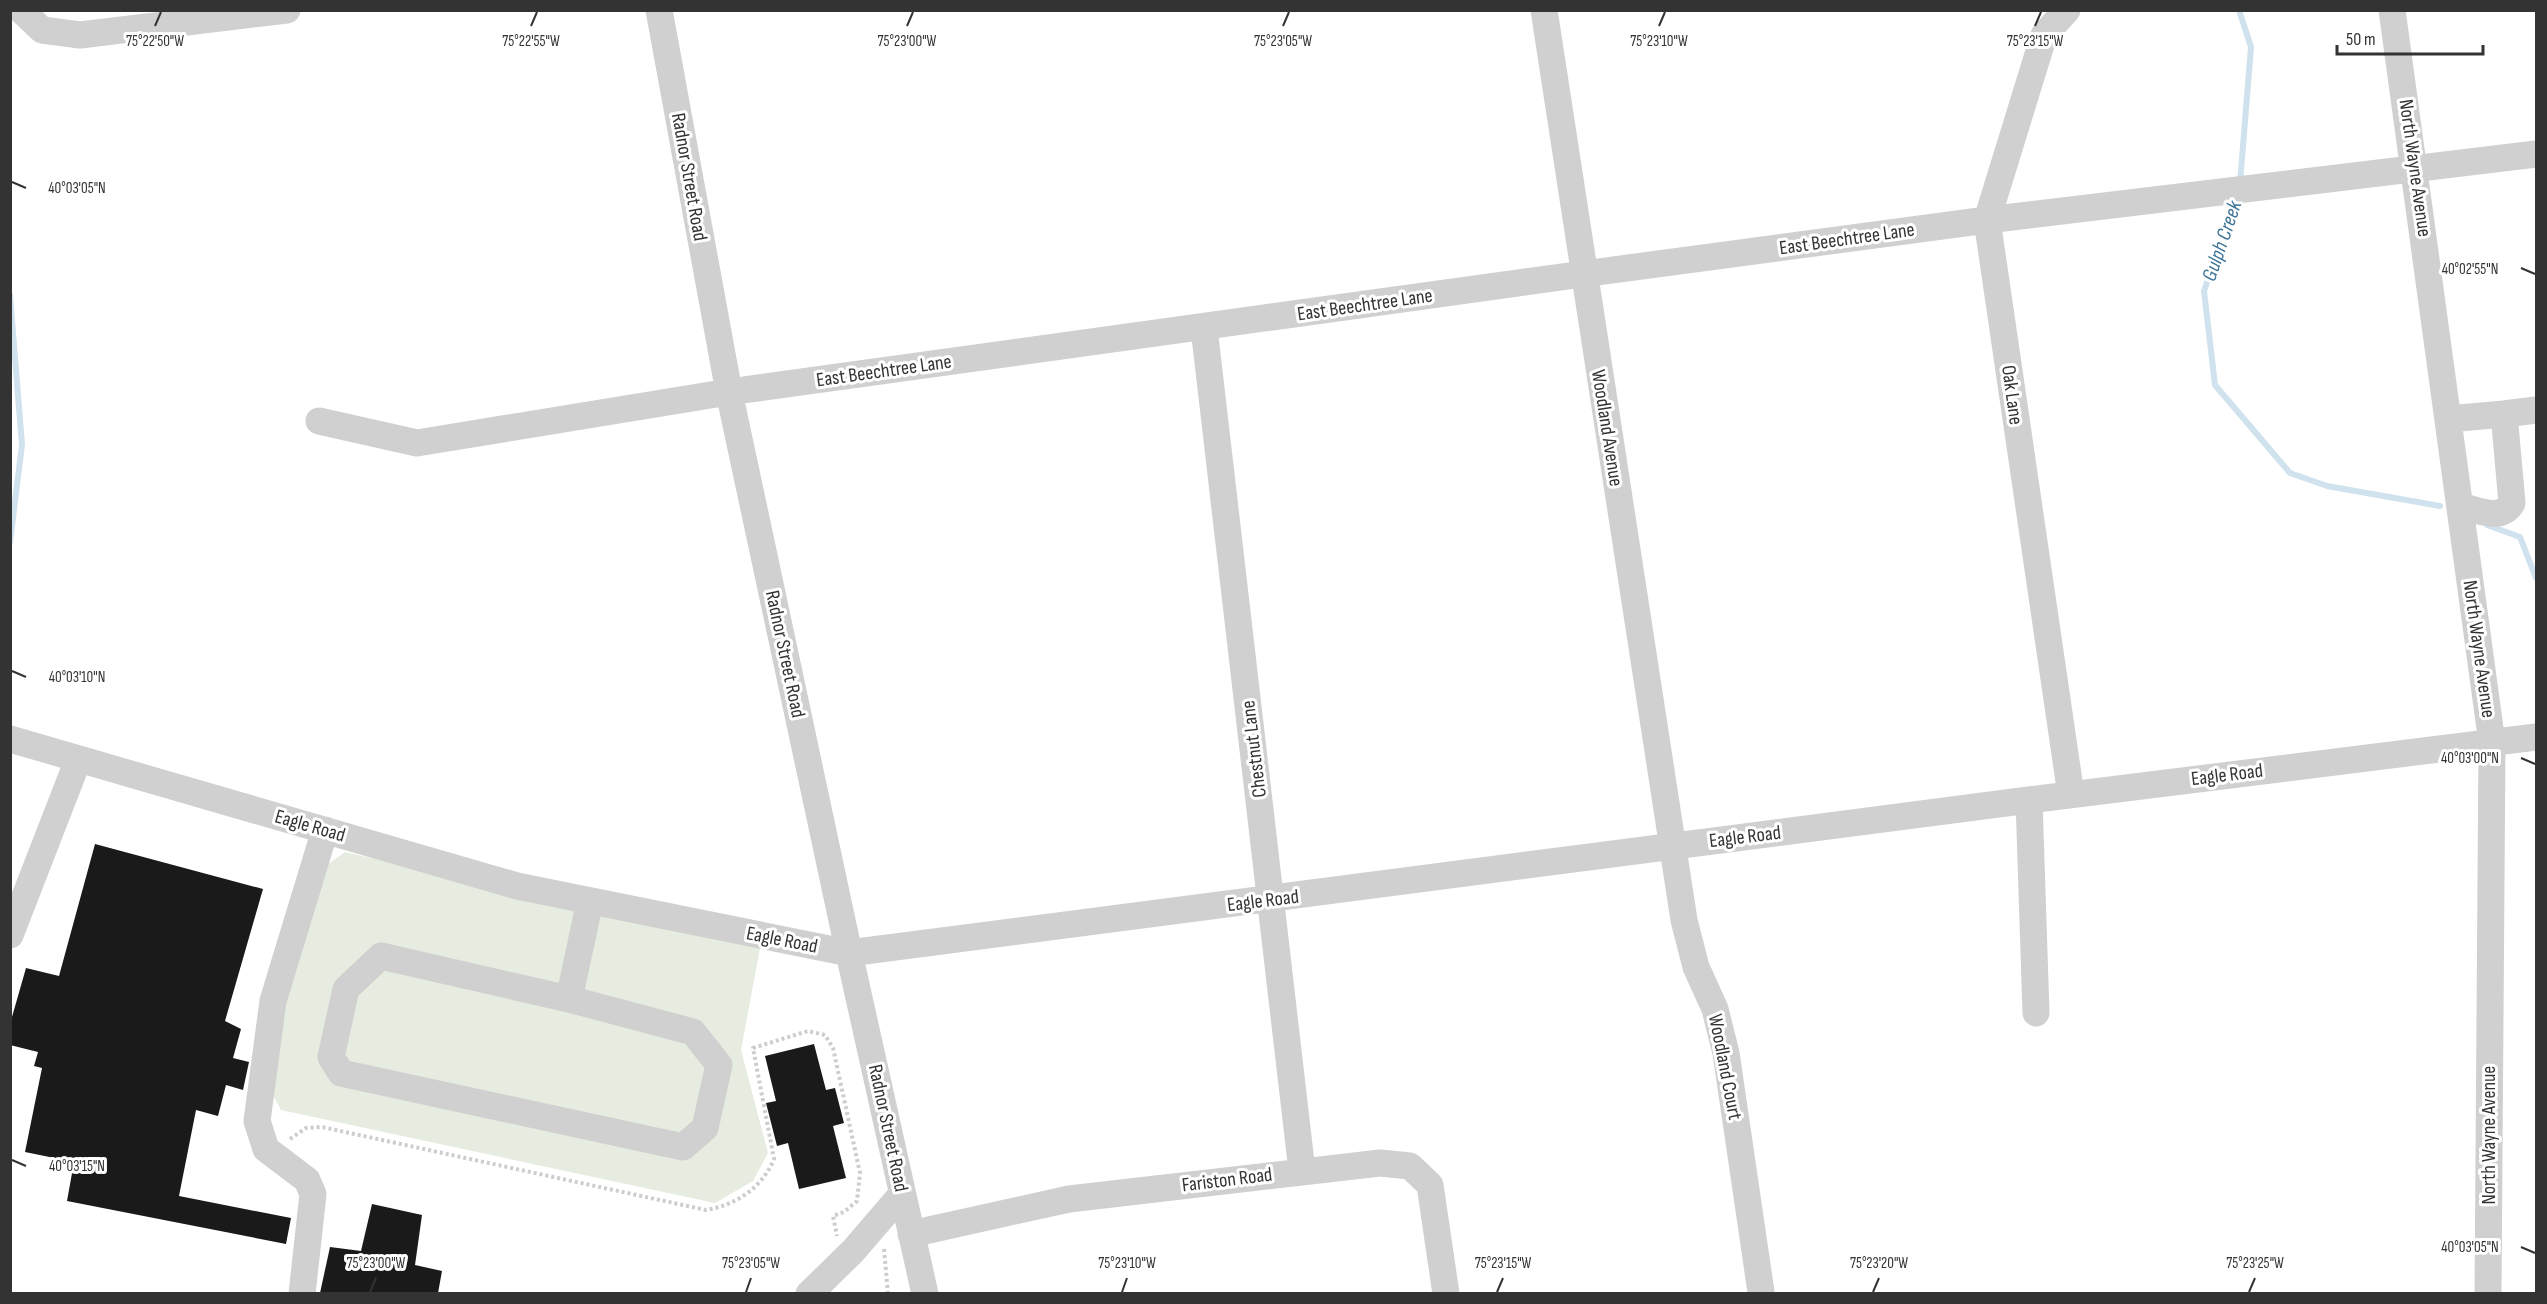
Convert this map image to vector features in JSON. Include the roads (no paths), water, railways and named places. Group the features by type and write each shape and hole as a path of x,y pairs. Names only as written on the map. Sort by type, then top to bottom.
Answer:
{"street":[{"path":"21,10 42,30 80,35 287,10"},
{"name":"Radnor Street Road","path":"659,10 729,392 849,953 926,1293"},
{"name":"Woodland Avenue","path":"1544,10 1583,274 1674,846"},
{"name":"Oak Lane","path":"2067,10 2044,35 1987,220 2071,795"},
{"name":"North Wayne Avenue","path":"2392,10 2492,743 2488,1293"},
{"name":"East Beechtree Lane","path":"319,421 417,443 729,392 1583,274 1987,220 2536,154"},
{"name":"Chestnut Lane","path":"1204,328 1302,1171"},
{"path":"2448,419 2536,410"},
{"path":"2460,506 2496,515 2507,510 2512,503 2504,414"},
{"name":"Eagle Road","path":"10,739 517,886 849,953 2029,800 2536,737"},
{"path":"10,935 78,760"},
{"path":"2029,800 2036,1012"},
{"path":"302,1293 313,1194 307,1180 267,1149 257,1121 273,1001 325,830"},
{"name":"Woodland Court","path":"1674,846 1684,920 1696,968 1715,1009 1726,1053 1762,1293"},
{"path":"569,999 590,901"},
{"path":"381,956 569,999 693,1032 719,1065 705,1128 683,1147 342,1073 332,1057 346,988 381,956"},
{"name":"Fariston Road","path":"911,1234 1069,1199 1380,1162 1410,1166 1430,1185 1446,1293"},
{"path":"809,1293 881,1219 902,1194"}],"waterway":[{"name":"Gulph Creek","path":"2239,10 2251,47 2240,183"},
{"name":"Gulph Creek","path":"2237,198 2204,291 2215,385 2290,473 2327,486 2440,506"},
{"path":"10,295 22,445 10,542"},
{"name":"Gulph Creek","path":"2487,525 2520,537 2536,578"}]}
